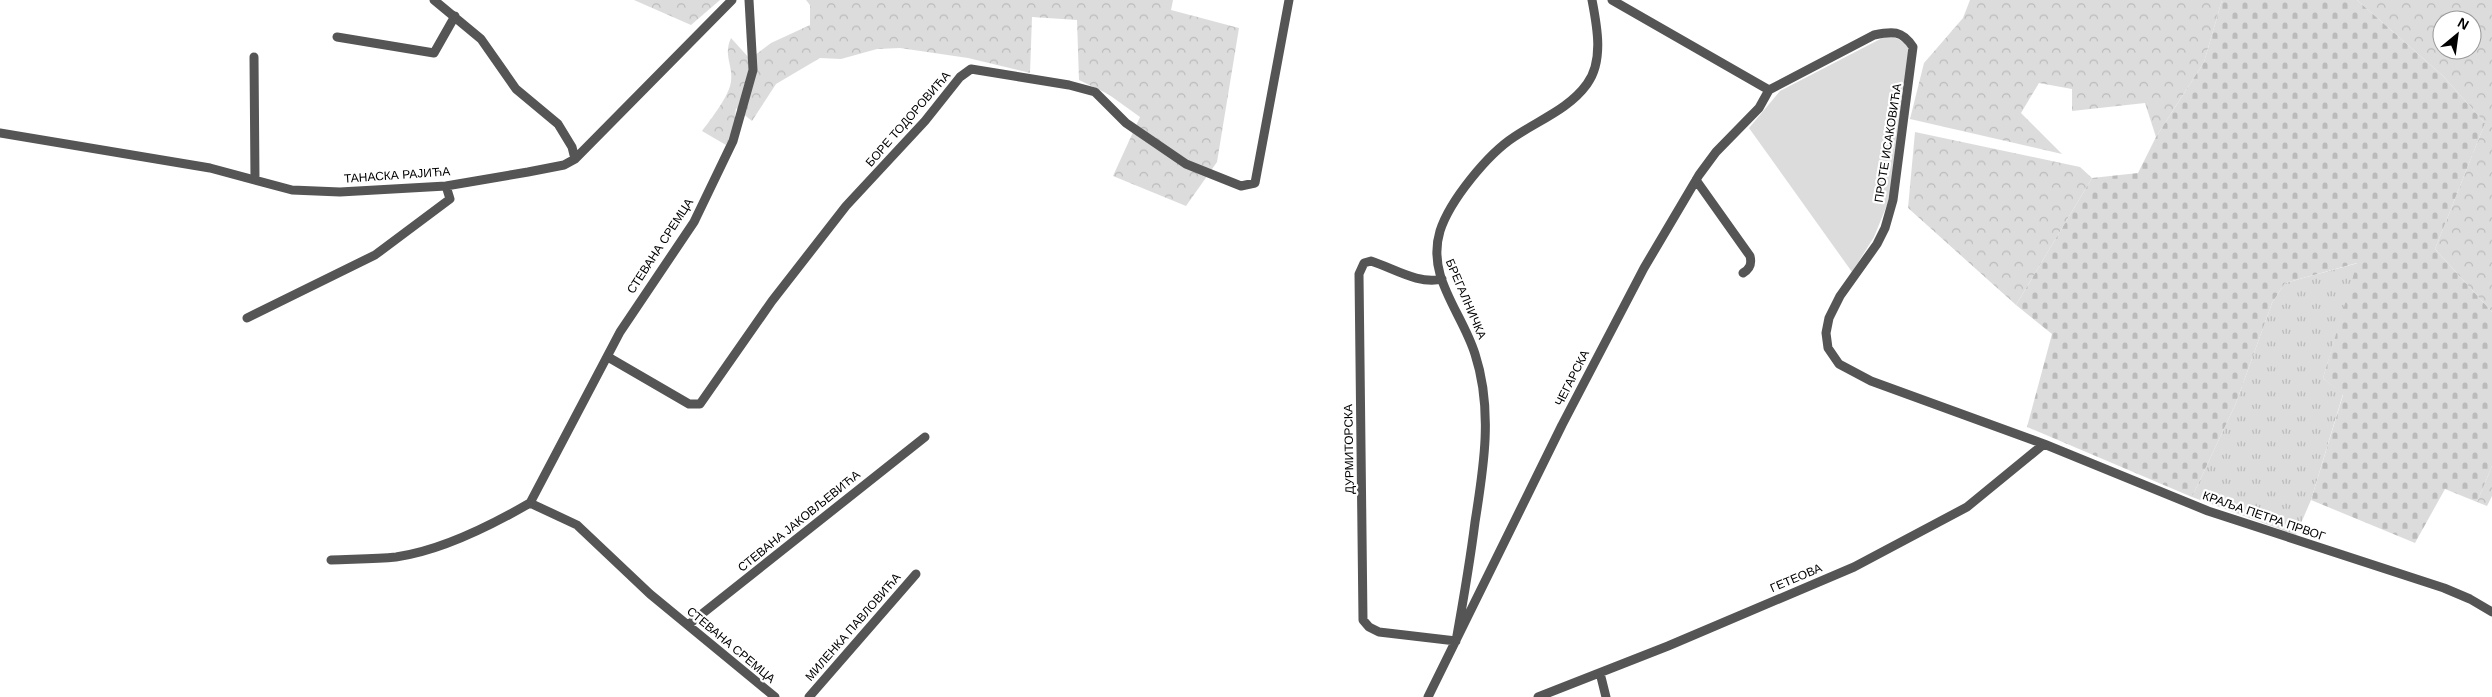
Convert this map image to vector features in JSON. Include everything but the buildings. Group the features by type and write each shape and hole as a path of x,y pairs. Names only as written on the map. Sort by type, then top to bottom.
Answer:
{"street":[{"path":"434,0 481,38 516,89 558,124 572,147 575,159"},
{"name":"ТАНАСКА РАЈИЋА","path":"0,133 210,168 292,190 330,192 446,186 528,172 564,165 575,159 720,10 732,0"},
{"name":"СТЕВАНА СРЕМЦА","path":"749,0 753,70 733,141 694,222 654,278 608,357 530,503 577,525 650,594 775,697"},
{"name":"БОРЕ ТОДОРОВИЋА","path":"608,357 689,404 700,404 788,280 846,206 925,121 960,77 971,69 1069,85 1095,92 1126,123 1179,159 1241,186 1255,183 1261,161 1265,123 1289,0"},
{"name":"БРЕГАЛНИЧКА","path":"1456,641 1484,460 1484,387 1475,352 1436,266 1435,254 1440,230 1451,208 1489,158 1512,138 1564,108 1588,84 1597,55 1598,32 1592,0"},
{"path":"1612,0 1769,90"},
{"path":"337,37 434,54 455,16"},
{"name":"ПРОТЕ ИСАКОВИЋА","path":"1769,90 1874,35 1890,31 1907,38 1914,51 1893,200 1885,228 1877,244 1840,296 1829,318 1826,333 1828,348 1839,364 1852,373 2029,439"},
{"path":"254,57 255,180"},
{"name":"ЧЕГАРСКА","path":"1428,697 1611,330 1696,180 1716,152 1759,108 1769,90"},
{"path":"1696,180 1750,256 1752,262 1748,270 1743,273"},
{"path":"247,318 374,255 450,199 446,186"},
{"name":"ДУРМИТОРСКА","path":"1442,279 1433,281 1417,278 1371,261 1364,263 1359,274 1363,620 1369,627 1380,632 1456,641"},
{"name":"СТЕВАНА ЈАКОВЉЕВИЋА","path":"688,625 925,437"},
{"name":"КРАЉА ПЕТРА ПРВОГ","path":"2029,439 2130,481 2231,519 2444,588 2470,599 2492,612"},
{"name":"ГЕТЕОВА","path":"1538,697 1854,567 1968,507 2044,444"},
{"path":"331,560 397,556 445,543 505,517 530,503"},
{"name":"МИЛЕНКА ПАВЛОВИЋА","path":"810,697 916,574"},
{"path":"1600,673 1606,697"}],"green space":[{"path":"634,0 720,0 691,25"},
{"path":"806,0 1173,0 1171,10 1239,28 1217,162 1186,206 1113,176 1140,117 1108,94 1079,80 1077,20 1032,17 1030,73 968,58 900,48 877,49 841,59 820,58 776,84 752,121 736,108 734,127 726,145 702,131 720,107 730,87 731,75 728,50 731,38 750,59 771,43 810,25 810,5"},
{"path":"1970,0 2222,0 2204,62 2156,137 2145,103 2072,111 2072,89 2039,83 2021,113 2062,154 1910,119 1924,63 1963,18"},
{"path":"2222,0 2357,0 2443,76 2485,123 2435,249 2492,312 2492,466 2477,502 2445,489 2415,543 2311,500 2343,395 2323,378 2357,263 2285,283 2272,303 2236,403 2192,497 2027,427 2052,334 2016,305 2092,178 2138,173 2156,137 2204,62"},
{"path":"2357,0 2492,0 2492,312 2435,249 2485,123 2443,76"},
{"path":"1888,35 1908,45 1910,58 1889,200 1874,237 1852,272 1749,128 1780,91"},
{"path":"1915,132 2080,167 2092,178 2016,305 1908,208"},
{"path":"2358,263 2323,378 2343,394 2311,500 2296,535 2192,497 2236,403 2272,303 2285,283"},
{"path":"2492,466 2492,496 2487,506 2477,502"}]}
